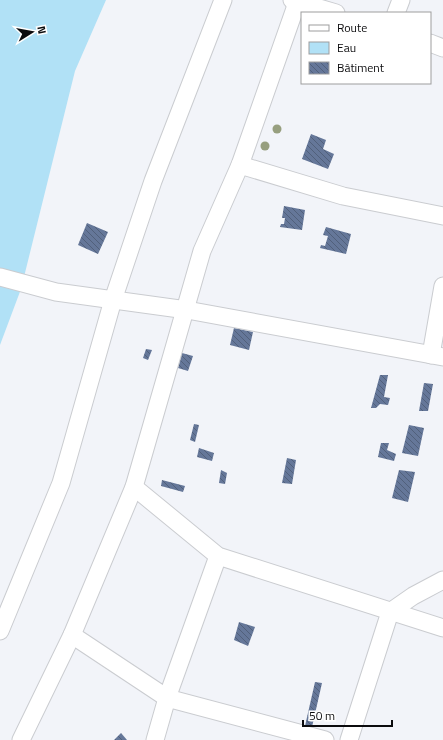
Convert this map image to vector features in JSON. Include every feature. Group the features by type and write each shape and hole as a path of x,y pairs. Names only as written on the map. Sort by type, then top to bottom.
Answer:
{"street":[{"path":"0,631 62,483 113,300 153,181 223,0"},
{"path":"21,740 72,635 134,487 187,310 202,251 240,165 296,0 333,12"},
{"path":"396,12 401,0"},
{"path":"431,43 443,48"},
{"path":"240,165 343,196 443,216"},
{"path":"0,277 56,292 187,310 437,356 443,286"},
{"path":"134,487 218,556 443,628"},
{"path":"155,740 167,698 218,556"},
{"path":"349,740 390,612 408,599 443,580"},
{"path":"72,635 167,698 325,740"}],"water":[{"path":"0,0 106,0 75,71 21,289 0,345"}],"building":[{"path":"311,134 326,140 323,149 334,154 328,169 302,159"},
{"path":"284,206 305,210 302,230 280,227 281,224 284,224 285,218 282,218"},
{"path":"87,223 108,232 98,254 78,245"},
{"path":"326,227 351,234 346,254 320,248 321,245 325,246 328,236 323,235"},
{"path":"234,328 253,332 249,350 230,345"},
{"path":"146,349 152,350 148,360 143,358"},
{"path":"182,353 193,356 188,371 178,368"},
{"path":"380,375 388,375 384,397 390,398 388,405 380,404 376,408 371,408"},
{"path":"424,383 433,384 428,411 419,411"},
{"path":"194,424 199,425 195,442 190,440"},
{"path":"409,425 424,428 418,456 402,453"},
{"path":"381,443 389,443 387,450 396,454 394,461 378,457"},
{"path":"199,448 214,453 212,461 197,457"},
{"path":"287,458 296,460 292,484 282,483"},
{"path":"221,470 227,473 225,484 219,483"},
{"path":"399,470 415,472 408,502 392,498"},
{"path":"162,480 185,486 183,492 161,486"},
{"path":"239,622 255,627 248,646 234,640"},
{"path":"315,682 322,683 312,727 305,726"},
{"path":"121,733 127,740 114,740"}]}
